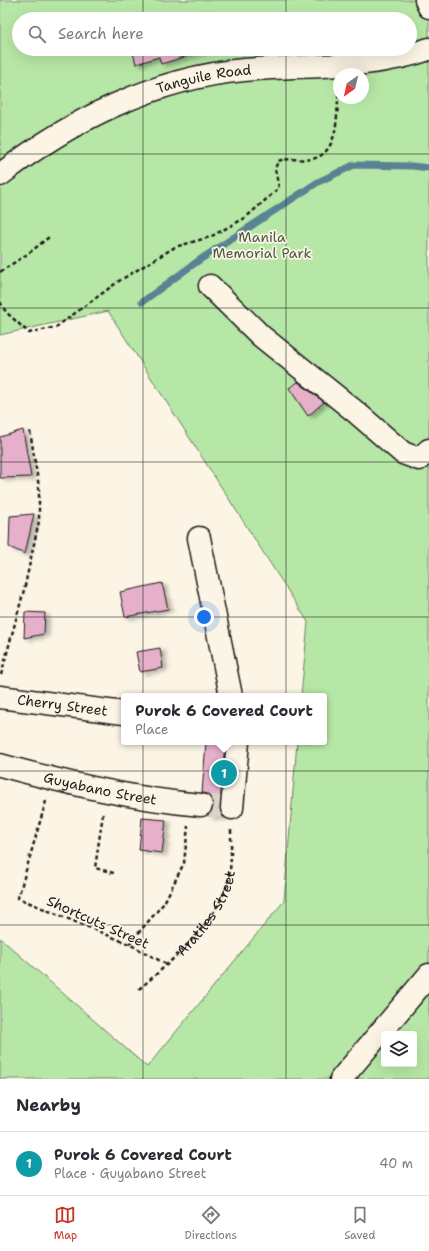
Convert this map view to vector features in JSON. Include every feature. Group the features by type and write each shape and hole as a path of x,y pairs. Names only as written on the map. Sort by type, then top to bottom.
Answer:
{"street":[{"path":"426,0 429,8"},
{"name":"Tanguile Road","path":"417,54 429,49"},
{"name":"Tanguile Road","path":"0,175 32,151 115,104 185,81 242,70 341,65 411,56"},
{"path":"210,286 261,336 357,413 403,453 419,459 429,450"},
{"path":"199,538 230,693"},
{"name":"Cherry Street","path":"0,697 121,713"},
{"path":"231,817 238,745"},
{"name":"Guyabano Street","path":"0,766 107,791 196,804"},
{"path":"341,1079 429,975"}],"path":[{"path":"0,302 6,312 29,333 56,327 119,280 176,247 210,237 245,218 279,188 275,169 278,161 285,158 312,159 325,153 333,138 337,104"},
{"path":"0,272 29,253 49,237"},
{"path":"0,680 24,590 39,521 39,486 30,431"},
{"name":"Shortcuts Street","path":"52,779 18,898 129,944 168,965"},
{"path":"107,791 95,868 114,873"},
{"path":"129,944 164,903 184,863 196,804"},
{"name":"Aratiles Street","path":"139,989 168,965 188,944 214,910 227,885 232,856 231,817"}],"green space":[{"name":"Manila Memorial Park","path":"0,0 429,0 429,1079 0,1079 0,938 147,1067 284,901 297,745 327,745 327,693 301,693 308,622 108,311 0,335"}],"building":[{"path":"134,56 188,56 161,64 159,57 136,64"},
{"path":"298,382 324,402 308,416 289,388"},
{"path":"23,430 31,477 0,478 0,437"},
{"path":"34,514 25,554 9,547 10,516"},
{"path":"162,583 168,609 125,617 120,592"},
{"path":"25,612 45,613 44,634 24,638"},
{"path":"160,648 163,668 140,672 136,652"},
{"path":"206,745 225,745 220,807 221,813 224,817 207,816 211,812 213,800 209,795 202,793"},
{"path":"142,818 166,820 162,853 139,850"}],"waterway":[{"path":"142,302 198,261 318,182 354,165 412,166 429,168"}],"tunnel":[{"path":"201,805 232,808"}],"place":[{"name":"Purok 6 Covered Court","path":"224,773"}]}
